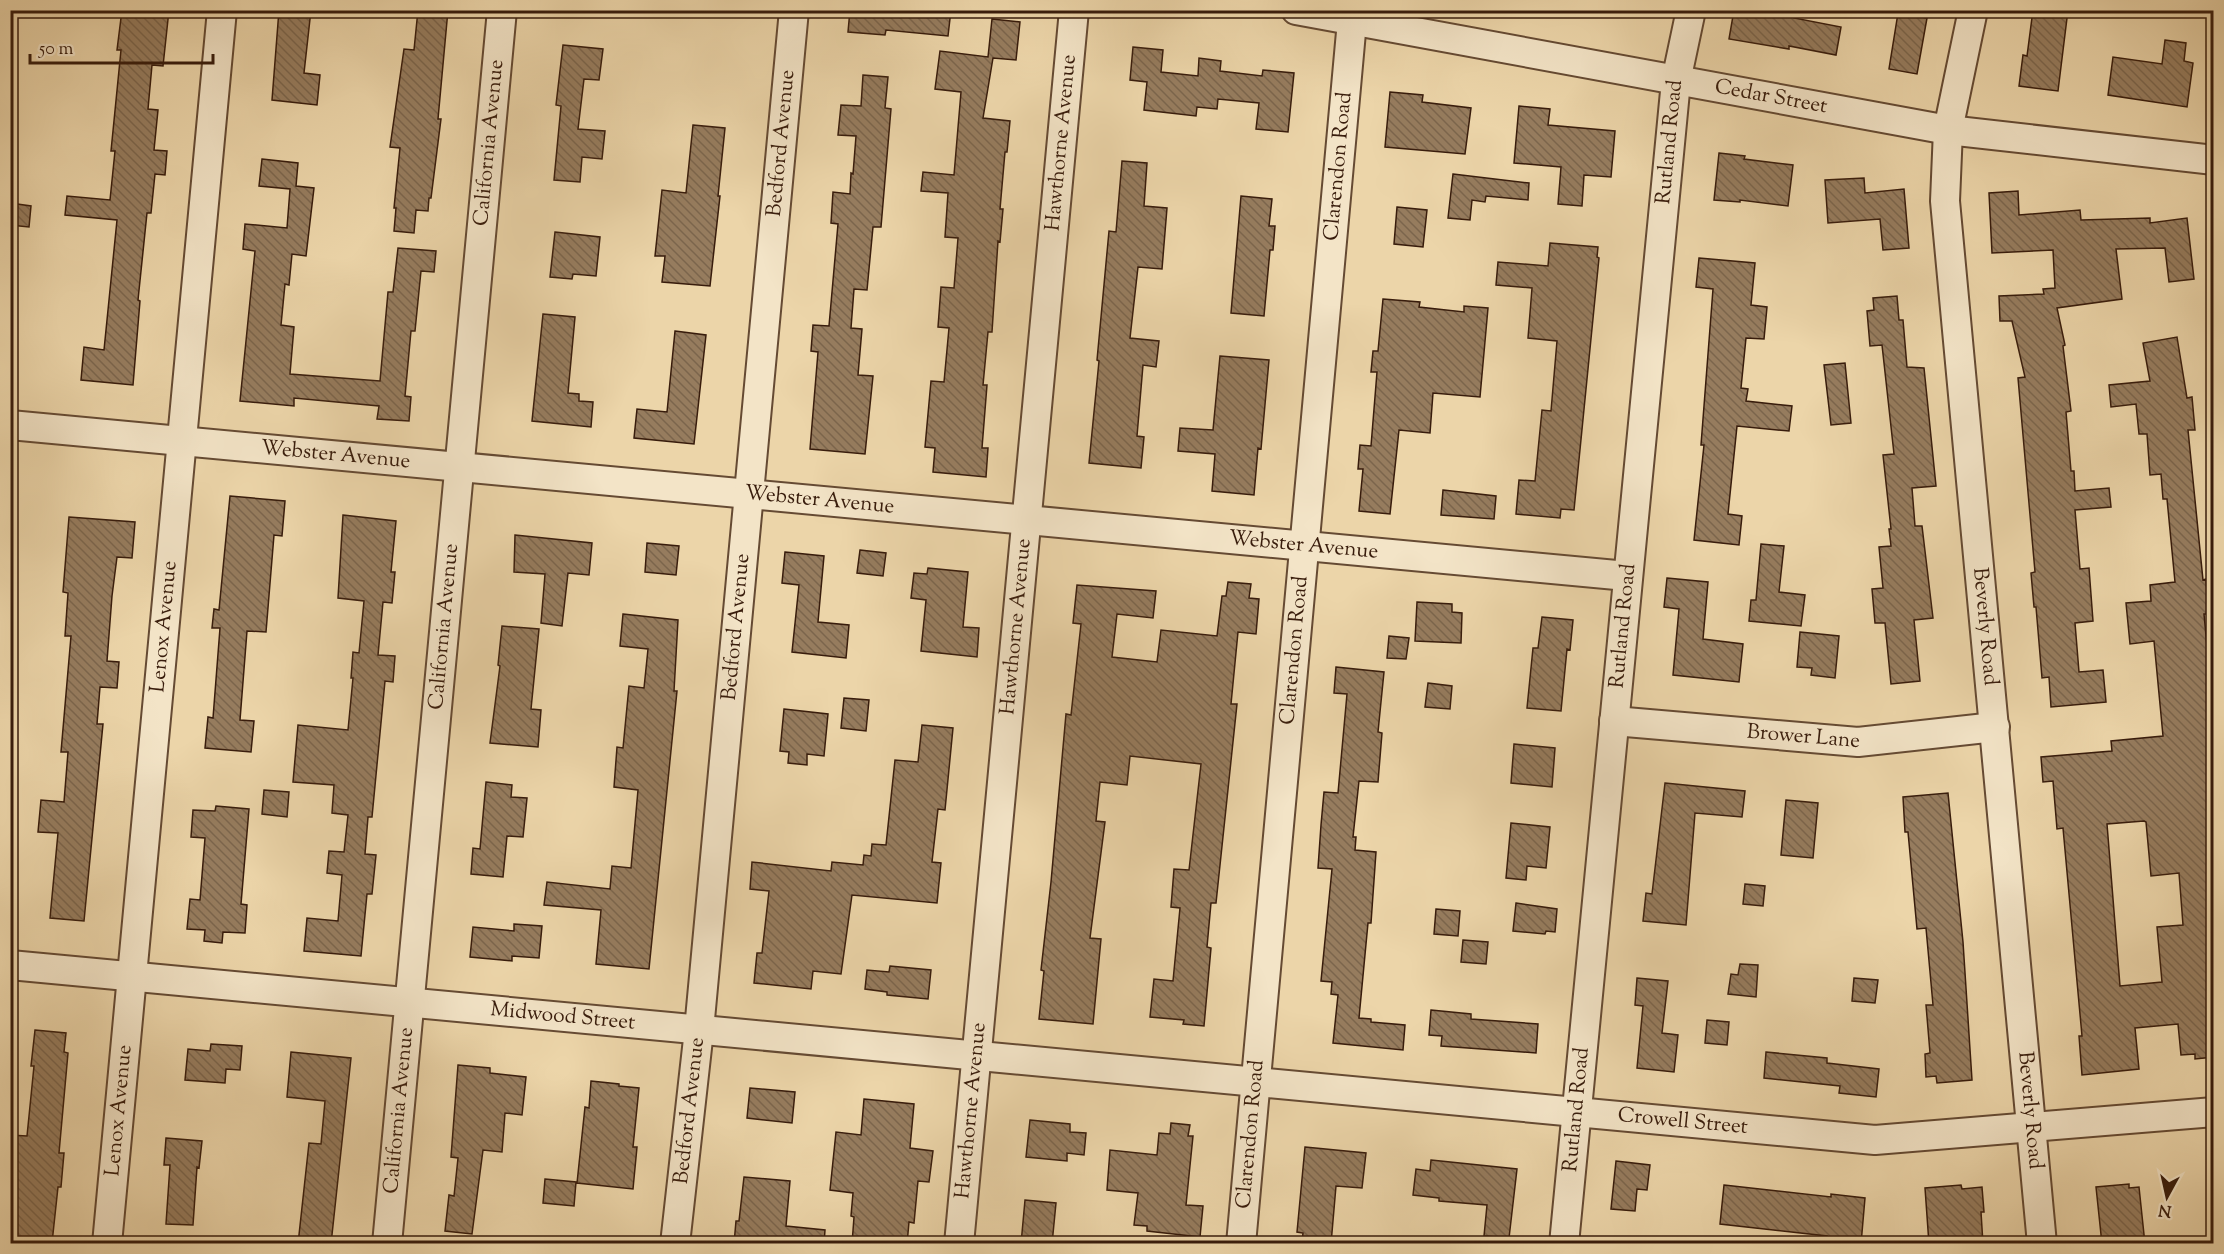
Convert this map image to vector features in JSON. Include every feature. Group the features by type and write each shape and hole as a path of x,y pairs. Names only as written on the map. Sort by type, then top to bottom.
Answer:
{"street":[{"name":"Lenox Avenue","path":"106,1244 222,10"},
{"name":"California Avenue","path":"387,1244 502,10"},
{"name":"Bedford Avenue","path":"675,1244 699,1030 794,10"},
{"name":"Hawthorne Avenue","path":"959,1244 1074,10"},
{"name":"Rutland Road","path":"1564,1244 1676,81 1691,10"},
{"name":"Beverly Road","path":"1973,10 1948,130 1945,201 2042,1244"},
{"name":"Cedar Street","path":"1314,12 1352,21 1948,130 2214,160"},
{"name":"Clarendon Road","path":"1241,1244 1352,21"},
{"name":"Webster Avenue","path":"10,425 1627,576"},
{"name":"Brower Lane","path":"1614,721 1858,742 1995,727"},
{"name":"Midwood Street","path":"10,965 1115,1069"},
{"name":"Crowell Street","path":"1115,1069 1875,1140 2214,1112"}],"building":[{"path":"122,10 169,10 163,66 152,65 148,109 158,110 154,150 167,151 165,175 155,174 151,213 147,213 138,300 140,301 133,385 81,380 84,347 104,350 117,220 65,215 67,196 110,200 115,151 111,151 121,50 117,50"},
{"path":"279,10 311,10 304,73 320,75 317,105 272,100"},
{"path":"418,10 448,10 438,119 441,119 431,198 429,198 428,211 416,210 414,233 394,231 400,148 390,147 404,49 414,50"},
{"path":"850,10 951,10 948,36 886,30 885,35 848,32"},
{"path":"1734,10 1795,10 1794,18 1841,27 1836,55 1789,46 1789,49 1729,39"},
{"path":"2033,10 2068,10 2058,91 2019,86 2023,55 2027,56"},
{"path":"1898,13 1927,18 1917,74 1889,69"},
{"path":"992,19 1020,22 1016,60 993,58 983,118 1010,121 1000,209 1003,209 1000,242 998,241 992,332 988,332 983,385 987,385 982,448 988,448 986,477 933,472 935,448 925,447 931,381 944,382 949,328 938,327 941,287 954,288 958,238 945,237 948,193 921,191 923,172 954,175 961,92 935,89 940,51 988,57"},
{"path":"2165,40 2186,43 2184,61 2193,63 2187,107 2108,95 2113,57 2162,64"},
{"path":"563,45 603,49 599,80 584,79 578,129 605,131 602,159 582,157 580,182 554,180 561,106 556,105"},
{"path":"1133,47 1163,50 1161,72 1198,76 1199,58 1221,61 1220,71 1262,76 1263,70 1294,73 1288,132 1256,129 1259,103 1218,99 1217,109 1197,107 1196,116 1144,110 1147,82 1130,80"},
{"path":"863,75 888,77 885,108 891,109 881,227 873,227 867,290 854,289 851,328 862,329 858,375 873,376 865,454 810,449 818,352 811,351 813,325 829,326 838,224 831,223 833,192 850,194 851,173 853,174 856,136 838,135 841,105 861,106"},
{"path":"1390,92 1423,95 1422,102 1471,108 1465,154 1385,147"},
{"path":"1519,106 1550,109 1548,125 1615,131 1611,177 1584,175 1582,206 1558,204 1561,167 1514,163"},
{"path":"693,125 725,128 710,286 662,282 665,256 655,256 662,190 686,193"},
{"path":"1719,153 1745,156 1744,159 1793,165 1788,206 1740,200 1740,202 1714,200"},
{"path":"262,159 298,163 296,186 314,188 306,256 292,254 289,285 285,284 281,325 294,327 290,374 380,381 388,292 393,292 398,248 436,251 434,272 421,271 415,331 411,331 405,396 411,397 409,421 377,419 379,406 294,398 294,406 240,401 255,251 243,249 245,224 287,228 290,189 259,186"},
{"path":"1122,161 1147,163 1144,206 1167,208 1162,269 1138,267 1130,338 1159,341 1156,367 1143,365 1137,436 1144,437 1141,468 1089,463 1109,231 1116,232"},
{"path":"1453,174 1529,183 1528,200 1486,196 1485,202 1472,200 1470,220 1448,218"},
{"path":"1864,178 1865,193 1904,189 1909,248 1883,250 1880,219 1828,223 1825,180"},
{"path":"2018,191 2019,215 2080,210 2081,220 2150,218 2150,223 2187,218 2194,279 2169,282 2165,248 2116,249 2122,299 2057,308 2065,345 2063,346 2071,411 2066,412 2075,491 2109,488 2111,507 2075,510 2080,569 2089,568 2093,621 2075,623 2079,672 2103,670 2106,702 2051,707 2049,677 2042,678 2031,573 2035,572 2018,378 2025,377 2012,321 2000,321 1999,296 2044,294 2043,289 2055,288 2053,250 1992,253 1989,193"},
{"path":"1241,196 1272,199 1269,226 1275,226 1273,250 1270,250 1264,316 1231,313"},
{"path":"10,203 31,206 29,227 10,225"},
{"path":"1397,207 1427,210 1423,247 1394,244"},
{"path":"555,232 600,237 596,276 573,274 572,279 550,277"},
{"path":"1550,243 1598,247 1597,257 1599,258 1574,510 1561,509 1560,518 1516,514 1519,480 1535,481 1542,410 1551,411 1557,341 1528,338 1532,288 1496,285 1498,262 1548,266"},
{"path":"1699,258 1755,263 1751,305 1767,307 1764,339 1746,338 1741,388 1748,389 1746,401 1792,406 1789,431 1737,426 1728,514 1742,516 1739,545 1694,540 1704,445 1701,445 1713,289 1696,287"},
{"path":"1897,296 1899,320 1903,320 1907,367 1924,368 1936,486 1912,488 1915,526 1922,526 1933,618 1914,620 1920,681 1891,684 1885,623 1875,623 1872,589 1883,588 1879,547 1891,546 1883,455 1894,454 1882,345 1870,346 1867,311 1874,310 1873,298"},
{"path":"1383,299 1420,302 1419,307 1464,312 1464,306 1488,308 1480,397 1433,393 1430,433 1399,430 1390,514 1359,511 1363,469 1358,469 1360,445 1371,446 1377,372 1371,372 1373,351 1378,351"},
{"path":"543,314 575,317 568,393 579,394 579,401 593,402 591,427 532,421"},
{"path":"675,331 706,335 694,444 634,438 637,409 667,412"},
{"path":"2177,337 2187,398 2192,397 2195,430 2188,430 2203,580 2206,579 2209,614 2204,614 2209,668 2214,668 2214,1057 2195,1059 2195,1054 2181,1055 2178,1024 2135,1028 2139,1069 2082,1075 2079,1036 2082,1036 2063,828 2057,829 2053,781 2043,782 2041,757 2112,751 2111,741 2163,736 2154,641 2130,644 2126,603 2151,601 2150,585 2175,582 2167,499 2163,499 2161,474 2150,475 2147,434 2139,434 2136,404 2111,407 2109,385 2150,381 2143,343","holes":["2146,822 2151,876 2179,873 2183,925 2157,927 2162,982 2120,986 2107,824"]},
{"path":"1220,356 1269,360 1261,449 1258,448 1254,495 1212,491 1215,454 1178,451 1180,428 1213,430"},
{"path":"1845,363 1851,423 1831,425 1824,365"},
{"path":"1443,490 1496,496 1494,519 1441,515"},
{"path":"230,496 285,501 282,536 274,535 266,632 247,631 240,720 254,721 251,752 205,748 208,717 213,718 220,628 212,628 214,609 219,610"},
{"path":"343,515 396,521 391,572 395,572 392,603 383,602 378,655 395,656 393,682 385,681 372,817 368,817 365,854 376,855 372,894 367,894 361,956 304,951 307,918 338,921 342,875 327,873 329,851 344,852 348,815 332,813 334,785 293,782 298,725 348,730 353,652 359,653 364,601 338,598"},
{"path":"69,517 135,522 132,558 117,557 112,596 107,661 119,662 117,688 100,687 97,724 103,724 84,921 50,918 58,833 38,832 41,800 64,802 68,752 61,752 71,636 65,636 68,593 63,592"},
{"path":"515,535 592,543 589,575 568,573 562,626 541,623 545,574 514,572"},
{"path":"647,543 679,546 676,575 645,572"},
{"path":"1761,544 1784,546 1779,592 1805,595 1801,626 1749,621 1751,600 1756,600"},
{"path":"860,550 886,553 883,576 857,573"},
{"path":"785,552 824,556 818,622 849,625 846,658 792,652 799,585 782,583"},
{"path":"928,568 968,572 963,627 979,628 977,657 921,651 926,600 911,598 914,573 927,574"},
{"path":"1667,578 1708,582 1703,639 1743,644 1739,682 1673,675 1679,609 1664,607"},
{"path":"1228,582 1251,584 1249,598 1259,599 1256,634 1238,632 1231,704 1237,704 1216,903 1211,903 1207,947 1211,948 1204,1026 1183,1024 1184,1020 1150,1017 1154,979 1173,981 1180,908 1171,907 1174,869 1189,870 1201,764 1130,756 1127,785 1100,782 1096,821 1105,822 1090,938 1101,939 1093,1024 1039,1019 1044,971 1041,970 1066,714 1071,715 1081,624 1073,623 1077,585 1156,591 1153,618 1117,614 1112,657 1157,662 1161,630 1217,636 1222,596 1226,596"},
{"path":"1417,602 1452,604 1452,612 1462,613 1461,643 1415,641"},
{"path":"623,614 678,620 674,691 677,691 649,969 596,964 601,910 544,905 547,882 610,889 612,866 631,868 638,790 614,787 617,747 623,748 629,686 644,688 648,649 620,646"},
{"path":"1542,617 1573,620 1570,650 1567,649 1561,711 1527,708 1533,648 1538,648"},
{"path":"502,626 539,629 531,709 541,710 538,747 490,743 500,666 498,665"},
{"path":"1800,632 1839,636 1835,678 1811,675 1812,668 1797,667"},
{"path":"1389,636 1409,638 1406,659 1387,658"},
{"path":"1336,667 1384,672 1378,732 1382,733 1378,782 1359,781 1353,837 1356,837 1355,850 1376,852 1371,923 1368,923 1359,1018 1371,1019 1371,1022 1405,1025 1403,1050 1333,1043 1338,995 1331,994 1332,982 1321,981 1332,869 1318,868 1321,825 1324,792 1338,793 1347,694 1334,693"},
{"path":"1428,683 1452,686 1450,709 1425,707"},
{"path":"844,698 869,700 866,731 841,728"},
{"path":"784,709 828,714 824,756 807,754 807,765 788,763 789,752 780,751"},
{"path":"922,725 953,728 945,810 938,809 932,862 941,863 937,903 852,895 841,974 813,971 811,989 754,983 757,953 762,953 769,891 750,889 752,862 831,871 832,862 863,865 864,855 871,856 872,844 886,845 895,760 918,762"},
{"path":"1514,744 1555,748 1552,787 1511,783"},
{"path":"486,782 512,785 511,797 527,798 523,837 507,836 503,877 471,874 473,848 480,849"},
{"path":"1665,783 1745,791 1742,817 1695,813 1686,925 1643,921 1646,893 1652,894"},
{"path":"264,790 289,792 287,817 262,814"},
{"path":"1948,793 1963,942 1972,1080 1937,1083 1936,1076 1926,1077 1925,1054 1930,1053 1926,1005 1933,1005 1926,928 1917,929 1903,797"},
{"path":"1786,800 1818,803 1813,858 1781,855"},
{"path":"216,806 249,809 241,904 247,905 245,933 223,932 222,943 204,941 205,930 187,929 190,899 200,900 205,838 191,837 193,810 215,811"},
{"path":"1511,823 1550,827 1546,868 1527,866 1526,880 1506,878"},
{"path":"1745,884 1765,886 1763,906 1743,904"},
{"path":"1516,903 1557,909 1555,932 1546,931 1545,934 1513,931"},
{"path":"1436,909 1460,911 1458,936 1434,934"},
{"path":"514,924 542,926 539,958 512,956 512,961 470,957 473,927 514,931"},
{"path":"1463,940 1488,942 1486,964 1461,962"},
{"path":"1740,964 1758,965 1756,997 1728,994 1731,974 1738,975"},
{"path":"890,966 931,970 928,999 887,995 887,992 865,989 867,970 889,972"},
{"path":"1637,978 1668,981 1662,1033 1678,1035 1674,1072 1637,1068 1643,1006 1635,1005"},
{"path":"1854,978 1878,980 1875,1003 1852,1001"},
{"path":"1431,1010 1471,1014 1471,1019 1538,1024 1536,1053 1441,1046 1442,1036 1429,1035"},
{"path":"1707,1020 1729,1022 1727,1045 1705,1043"},
{"path":"35,1030 66,1033 64,1052 68,1053 59,1153 64,1153 52,1243 10,1238 10,1205 16,1154 10,1154 10,1135 27,1136"},
{"path":"211,1044 242,1046 240,1070 226,1069 225,1083 185,1080 188,1049 210,1051"},
{"path":"291,1052 351,1058 331,1244 298,1244 309,1143 321,1144 325,1101 287,1097"},
{"path":"1766,1052 1827,1058 1827,1063 1879,1069 1876,1097 1839,1093 1840,1086 1764,1078"},
{"path":"458,1065 490,1068 490,1073 526,1077 522,1115 505,1113 502,1152 483,1150 472,1234 445,1231 449,1195 454,1196 458,1158 451,1157"},
{"path":"591,1081 639,1088 633,1147 637,1147 633,1189 577,1183 585,1107 589,1108"},
{"path":"750,1088 795,1092 792,1123 747,1118"},
{"path":"864,1099 914,1104 910,1148 933,1151 929,1182 918,1181 914,1223 909,1222 907,1244 852,1244 853,1193 830,1190 836,1132 861,1135"},
{"path":"1030,1120 1070,1124 1070,1132 1086,1133 1084,1155 1067,1153 1067,1161 1026,1157"},
{"path":"1171,1123 1190,1125 1188,1136 1193,1136 1186,1205 1203,1206 1200,1237 1147,1231 1147,1226 1134,1225 1138,1193 1107,1190 1110,1150 1157,1155 1159,1133 1170,1134"},
{"path":"166,1138 202,1141 199,1168 197,1167 193,1225 166,1224 170,1165 164,1165"},
{"path":"1305,1147 1366,1153 1362,1188 1336,1186 1331,1244 1302,1241 1303,1233 1297,1232"},
{"path":"1431,1160 1517,1169 1509,1238 1484,1236 1487,1205 1439,1201 1439,1198 1413,1195 1416,1169 1430,1171"},
{"path":"1616,1161 1650,1165 1647,1190 1637,1189 1635,1211 1611,1209"},
{"path":"744,1177 790,1181 786,1226 825,1230 824,1244 734,1244"},
{"path":"545,1179 576,1182 574,1206 543,1203"},
{"path":"2129,1184 2129,1188 2139,1187 2145,1244 2102,1244 2096,1187"},
{"path":"1724,1185 1831,1197 1831,1194 1865,1198 1861,1244 1827,1244 1827,1236 1720,1224"},
{"path":"1961,1185 1962,1189 1982,1187 1983,1244 1929,1244 1925,1188"},
{"path":"1025,1200 1056,1203 1052,1244 1021,1244"}]}
